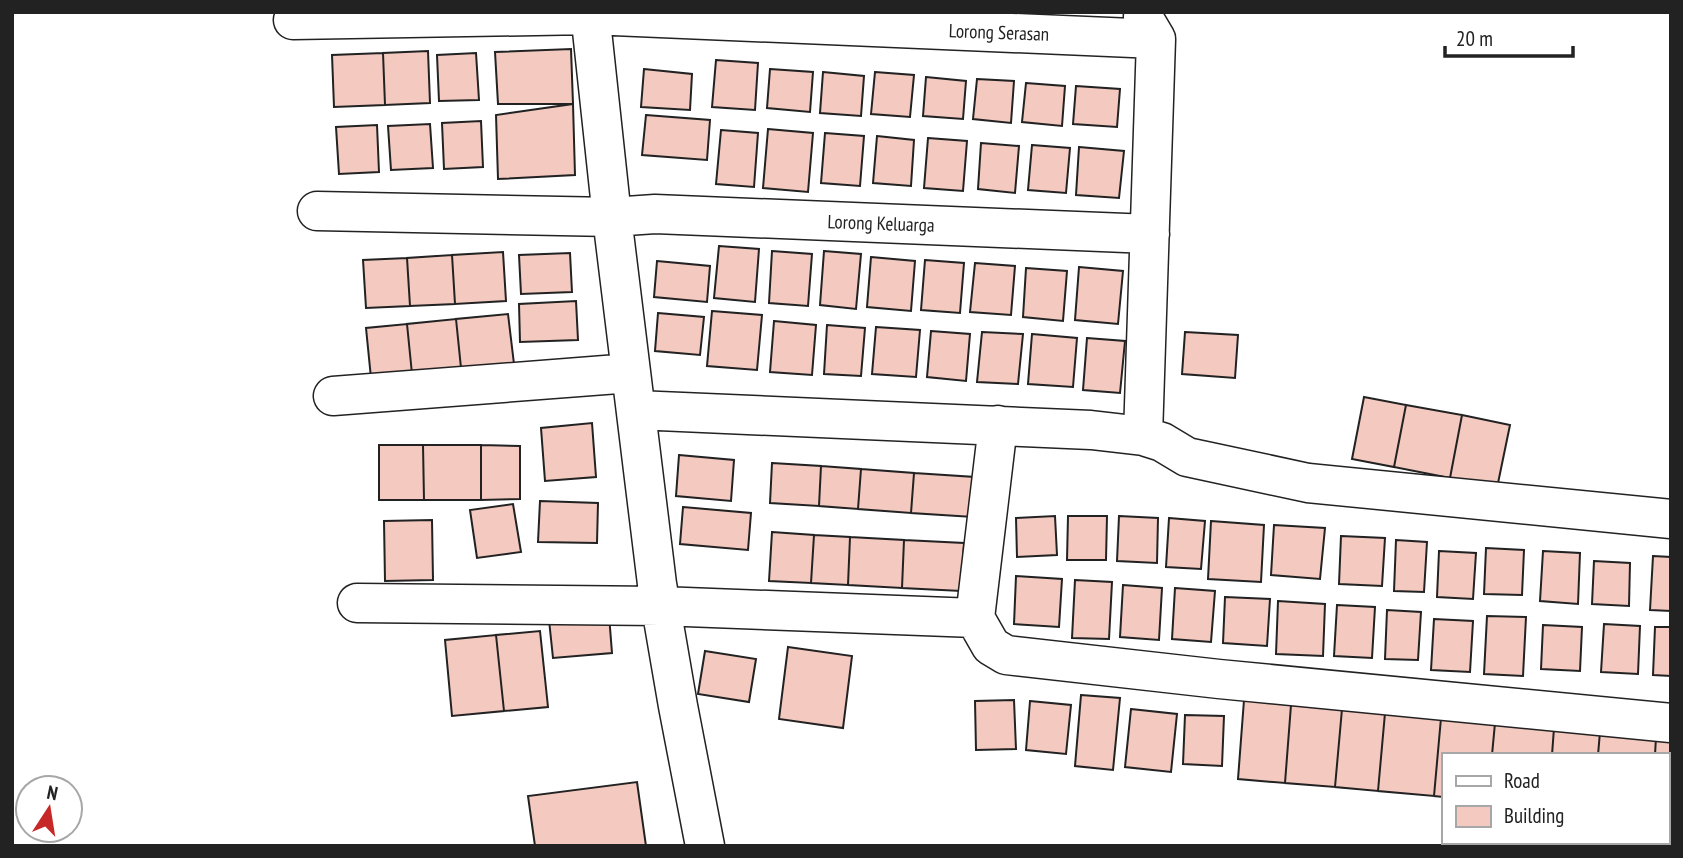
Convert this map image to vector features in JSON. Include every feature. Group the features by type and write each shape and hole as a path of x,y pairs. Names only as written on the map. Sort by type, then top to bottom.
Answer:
{"street":[{"name":"Lorong Serasan","path":"293,20 590,13 1148,26"},
{"path":"590,13 660,606 705,846"},
{"path":"1143,436 1150,234 1148,26"},
{"name":"Lorong Keluarga","path":"317,211 612,217 655,214 1150,234"},
{"path":"333,396 634,392 998,425 1091,430 1143,436 1162,442 1187,457 1308,483 1671,519"},
{"path":"998,425 975,618 991,646 1006,655 1219,679 1671,723"},
{"path":"357,603 660,606 975,618"}],"building":[{"path":"571,49 573,104 498,104 495,52"},
{"path":"428,51 430,103 385,105 383,53"},
{"path":"383,53 385,105 334,107 332,55"},
{"path":"476,53 479,100 439,101 437,55"},
{"path":"716,60 758,63 755,110 712,107"},
{"path":"644,69 692,74 690,110 641,107"},
{"path":"770,69 813,72 810,112 767,108"},
{"path":"823,72 864,76 861,116 820,113"},
{"path":"875,72 914,75 910,117 871,114"},
{"path":"926,77 966,81 963,119 923,116"},
{"path":"977,79 1014,81 1011,123 973,119"},
{"path":"1026,83 1065,86 1062,126 1022,122"},
{"path":"1076,86 1120,89 1117,127 1073,124"},
{"path":"573,104 575,175 498,179 496,115"},
{"path":"646,115 710,120 707,160 642,155"},
{"path":"481,121 483,167 444,169 442,123"},
{"path":"430,124 433,168 391,170 388,126"},
{"path":"377,125 379,172 339,174 336,127"},
{"path":"768,129 813,133 808,192 763,188"},
{"path":"721,130 758,133 754,187 716,184"},
{"path":"825,133 864,136 860,186 821,183"},
{"path":"877,136 914,140 911,186 873,183"},
{"path":"928,138 967,141 963,191 924,188"},
{"path":"981,143 1019,146 1015,193 978,189"},
{"path":"1032,145 1070,148 1066,193 1028,190"},
{"path":"1079,147 1124,151 1119,198 1076,195"},
{"path":"719,246 759,249 755,302 714,298"},
{"path":"772,251 812,254 808,306 769,303"},
{"path":"824,251 861,254 856,309 820,305"},
{"path":"503,252 506,301 455,304 452,255"},
{"path":"570,253 572,292 521,294 519,255"},
{"path":"452,255 455,304 410,306 407,258"},
{"path":"871,257 915,261 911,311 867,307"},
{"path":"407,258 410,306 366,308 363,260"},
{"path":"925,260 964,263 960,313 921,310"},
{"path":"657,261 710,266 707,302 654,297"},
{"path":"975,263 1015,266 1011,315 970,312"},
{"path":"1079,267 1123,271 1118,324 1075,320"},
{"path":"1026,268 1067,271 1063,321 1023,317"},
{"path":"576,301 578,340 520,342 519,304"},
{"path":"712,311 762,315 757,370 707,366"},
{"path":"658,313 704,317 700,355 655,351"},
{"path":"508,314 514,364 461,368 456,319"},
{"path":"456,319 461,368 412,374 407,324"},
{"path":"774,321 816,325 812,375 770,372"},
{"path":"407,324 412,374 371,378 366,328"},
{"path":"827,325 865,328 861,376 824,374"},
{"path":"876,327 920,330 916,377 872,374"},
{"path":"931,331 970,334 966,381 927,377"},
{"path":"982,332 1023,334 1018,384 977,382"},
{"path":"1185,332 1238,335 1235,378 1182,374"},
{"path":"1032,334 1077,338 1073,387 1028,384"},
{"path":"1087,338 1125,341 1120,393 1083,390"},
{"path":"1364,397 1406,405 1394,467 1352,459"},
{"path":"1406,405 1462,415 1450,478 1394,467"},
{"path":"1462,415 1510,425 1497,488 1450,478"},
{"path":"592,423 596,477 545,481 541,428"},
{"path":"379,445 423,445 424,500 379,500"},
{"path":"423,445 481,445 481,500 424,500"},
{"path":"481,445 520,446 520,499 481,500"},
{"path":"679,455 734,460 731,501 676,496"},
{"path":"772,463 821,466 819,506 770,503"},
{"path":"821,466 861,469 858,509 819,506"},
{"path":"861,469 914,473 911,513 858,509"},
{"path":"914,473 975,477 973,517 911,513"},
{"path":"540,501 598,503 597,543 538,542"},
{"path":"513,504 521,552 477,558 470,510"},
{"path":"683,507 751,513 748,550 680,544"},
{"path":"1055,516 1057,555 1017,557 1016,518"},
{"path":"1068,516 1107,516 1106,560 1067,560"},
{"path":"1119,516 1158,518 1157,563 1117,561"},
{"path":"1169,518 1205,521 1201,569 1166,567"},
{"path":"432,520 433,580 385,581 384,521"},
{"path":"1211,521 1264,525 1261,582 1208,579"},
{"path":"1274,525 1325,528 1320,579 1271,575"},
{"path":"772,532 814,535 811,583 769,581"},
{"path":"814,535 850,537 848,585 811,583"},
{"path":"1341,536 1385,538 1382,586 1339,584"},
{"path":"850,537 904,540 902,588 848,585"},
{"path":"904,540 964,543 961,591 902,588"},
{"path":"1396,540 1427,542 1424,592 1394,591"},
{"path":"1486,548 1524,550 1522,595 1484,594"},
{"path":"1439,551 1476,553 1473,599 1437,597"},
{"path":"1543,551 1580,553 1578,604 1540,601"},
{"path":"1653,556 1671,557 1671,611 1650,610"},
{"path":"1594,561 1630,563 1629,606 1592,604"},
{"path":"1016,576 1062,579 1059,627 1014,624"},
{"path":"1075,580 1112,582 1109,639 1072,638"},
{"path":"1123,585 1162,588 1159,640 1120,637"},
{"path":"1175,588 1215,591 1211,642 1172,639"},
{"path":"1225,597 1270,599 1267,646 1223,643"},
{"path":"1278,601 1325,604 1323,656 1276,654"},
{"path":"1337,605 1375,607 1372,658 1334,656"},
{"path":"1387,610 1421,612 1418,660 1385,659"},
{"path":"609,615 612,653 553,658 549,620"},
{"path":"1487,616 1526,617 1523,676 1484,674"},
{"path":"1434,619 1473,621 1470,672 1431,670"},
{"path":"1604,624 1640,626 1638,674 1601,672"},
{"path":"1543,625 1582,627 1580,671 1541,669"},
{"path":"1655,627 1671,627 1671,676 1653,675"},
{"path":"540,631 548,707 504,711 496,635"},
{"path":"496,635 504,711 452,716 445,640"},
{"path":"788,647 852,656 843,728 779,719"},
{"path":"705,651 756,659 749,702 698,694"},
{"path":"1081,695 1120,698 1113,770 1075,766"},
{"path":"1014,700 1016,749 976,750 975,701"},
{"path":"1244,700 1291,705 1285,783 1238,779"},
{"path":"1030,701 1071,705 1066,754 1026,750"},
{"path":"1291,705 1342,709 1335,787 1285,783"},
{"path":"1131,709 1177,714 1171,772 1125,767"},
{"path":"1342,709 1385,713 1378,791 1335,787"},
{"path":"1385,713 1441,718 1434,796 1378,791"},
{"path":"1185,715 1224,716 1222,766 1183,764"},
{"path":"1441,718 1495,723 1492,753 1442,753 1442,797 1434,796"},
{"path":"1495,723 1554,728 1552,753 1492,753"},
{"path":"1554,728 1600,732 1598,753 1552,753"},
{"path":"1600,732 1656,737 1655,753 1598,753"},
{"path":"1656,737 1671,738 1671,817 1669,753 1655,753"},
{"path":"637,782 646,846 535,846 528,796"}]}
